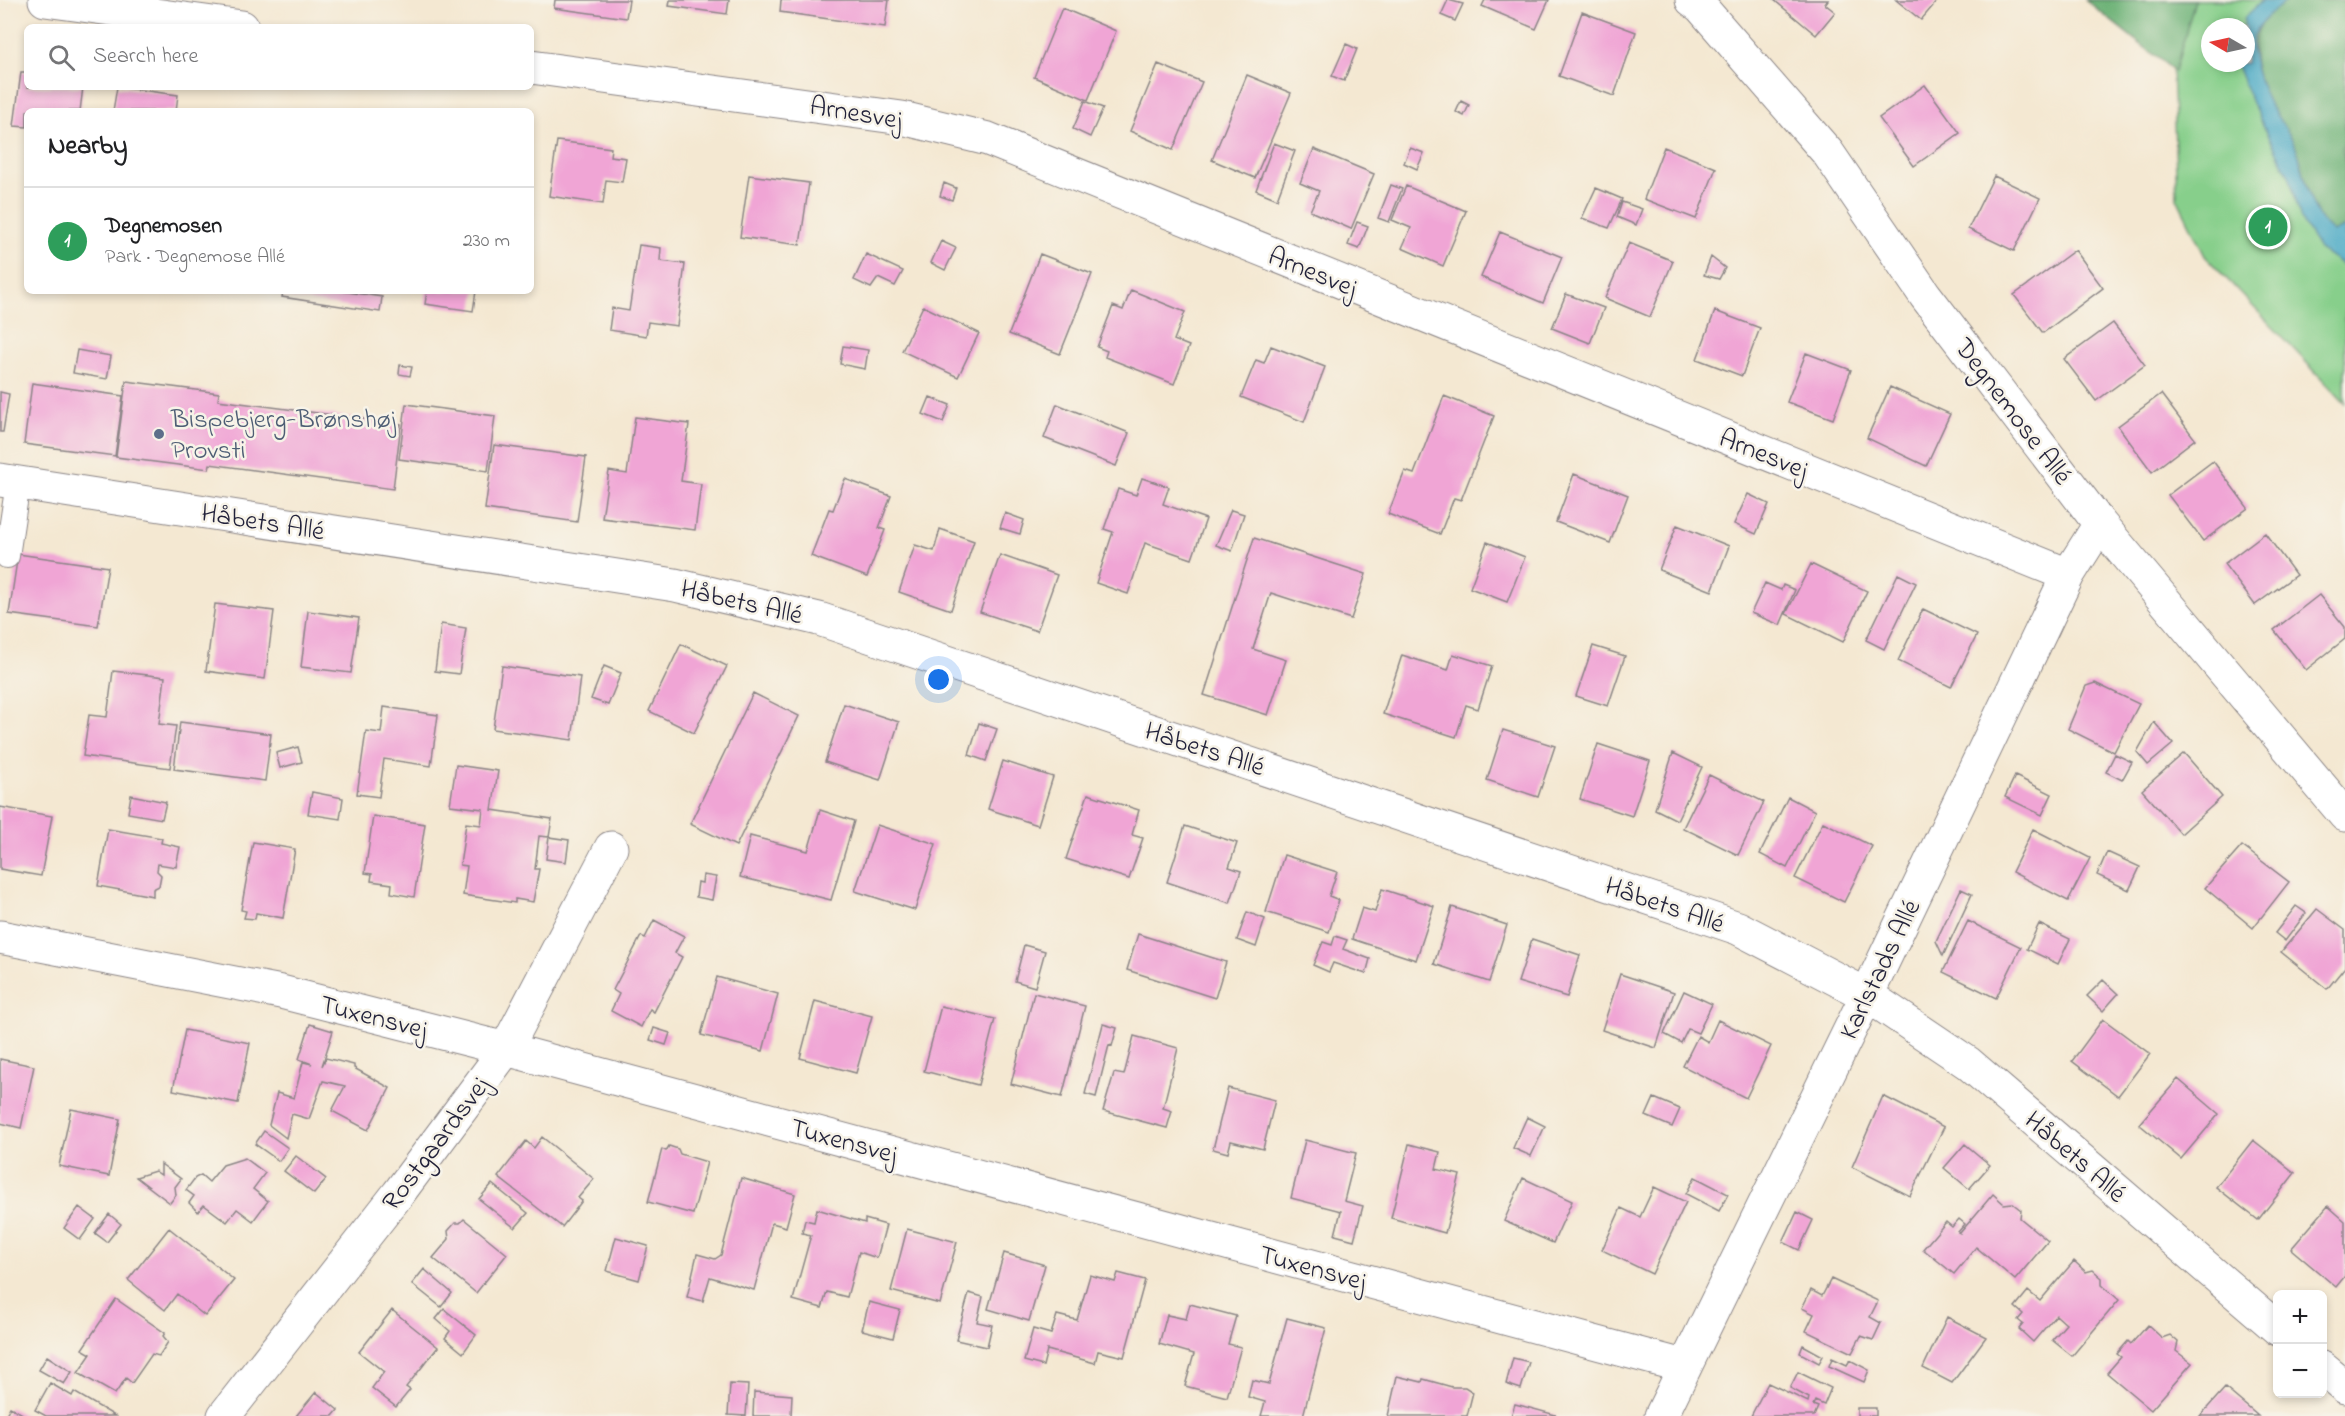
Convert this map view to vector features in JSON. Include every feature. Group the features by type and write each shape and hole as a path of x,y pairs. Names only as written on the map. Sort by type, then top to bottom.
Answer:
{"street":[{"path":"45,0 220,24"},
{"name":"Degnemose Allé","path":"1692,0 1701,7 1828,153 1925,295 2100,524 2345,815"},
{"name":"Arnesvej","path":"534,67 902,118 987,140 2068,575"},
{"name":"Håbets Allé","path":"9,481 675,585 819,619 1738,928 1867,995 1968,1063 2273,1326"},
{"name":"Karlstads Allé","path":"1660,1416 1867,995 2068,575 2100,524"},
{"name":"Rostgaardsvej","path":"224,1416 398,1194 506,1049 611,848"},
{"name":"Tuxensvej","path":"0,937 281,992 506,1049 1683,1366"},
{"path":"2327,1372 2345,1388"}],"lane":[{"path":"7,556 9,481"}],"green space":[{"path":"2085,0 2345,0 2345,403 2205,256 2177,198 2172,69"},
{"path":"2085,0 2195,0 2175,71 2172,69"},
{"path":"2290,0 2345,0 2345,137 2342,148 2345,164 2345,226 2333,232 2324,224 2313,204 2295,145 2270,106 2258,76 2255,61 2257,33 2263,21 2274,10"}],"water":[{"path":"2263,0 2290,0 2269,15 2255,33 2255,18 2244,18"},
{"path":"2255,67 2269,103 2295,145 2318,215 2333,232 2345,226 2345,266 2319,249 2301,220 2290,178 2252,103 2240,72 2255,72"}],"building":[{"path":"555,0 629,0 626,18 554,8"},
{"path":"670,0 729,0 727,14 669,6"},
{"path":"781,0 889,0 885,27 780,12"},
{"path":"1448,0 1463,4 1455,21 1441,15"},
{"path":"1485,0 1549,0 1536,29 1482,6"},
{"path":"1774,0 1828,0 1825,4 1835,12 1816,35"},
{"path":"1896,0 1938,0 1921,20"},
{"path":"1062,8 1116,31 1088,100 1034,77"},
{"path":"1582,12 1636,32 1614,96 1559,76"},
{"path":"1346,44 1357,49 1344,81 1332,76"},
{"path":"1158,64 1202,82 1173,150 1130,131"},
{"path":"21,72 24,72 24,90 83,90 80,108 24,108 24,127 14,126"},
{"path":"1247,75 1291,93 1255,178 1212,160"},
{"path":"1925,85 1960,133 1914,166 1879,118"},
{"path":"116,90 140,90 178,95 176,108 114,108"},
{"path":"1085,101 1103,108 1090,137 1073,129"},
{"path":"1461,101 1469,105 1464,116 1456,112"},
{"path":"557,141 611,148 610,156 626,158 622,182 606,180 603,204 549,196"},
{"path":"1274,143 1295,151 1277,199 1256,190"},
{"path":"1664,147 1716,168 1696,219 1644,199"},
{"path":"1410,148 1424,153 1417,169 1404,163"},
{"path":"1314,149 1374,174 1351,229 1310,211 1319,191 1300,183"},
{"path":"749,175 809,183 800,245 740,237"},
{"path":"1994,176 2040,198 2014,251 1968,229"},
{"path":"944,183 956,188 952,200 940,196"},
{"path":"1391,185 1402,189 1389,222 1378,218"},
{"path":"1406,186 1466,211 1443,266 1402,248 1411,228 1392,220"},
{"path":"1596,188 1622,199 1609,228 1582,218"},
{"path":"1622,202 1642,209 1636,225 1617,217"},
{"path":"1357,222 1368,226 1359,249 1348,245"},
{"path":"1500,232 1562,257 1543,303 1481,277"},
{"path":"941,241 956,248 945,270 931,263"},
{"path":"1629,243 1673,261 1650,317 1605,298"},
{"path":"639,245 661,248 660,261 685,264 677,326 648,322 646,336 609,330 612,308 629,311"},
{"path":"2075,250 2103,288 2043,333 2014,295"},
{"path":"866,254 903,271 895,286 878,278 871,288 854,280"},
{"path":"1040,254 1092,274 1060,354 1009,334"},
{"path":"1711,257 1725,268 1719,279 1704,275"},
{"path":"1131,290 1185,312 1174,340 1189,346 1174,384 1105,357 1107,351 1097,347 1113,306 1123,310"},
{"path":"282,294 362,294 382,297 380,312 282,297"},
{"path":"427,294 476,294 473,311 425,304"},
{"path":"1566,294 1604,308 1590,343 1552,328"},
{"path":"923,306 979,333 958,377 902,351"},
{"path":"1715,311 1760,328 1742,376 1697,359"},
{"path":"2113,323 2145,365 2096,401 2064,359"},
{"path":"843,346 868,350 865,369 840,364"},
{"path":"1271,346 1325,367 1304,422 1241,397 1256,360 1264,363"},
{"path":"77,350 111,356 107,379 73,373"},
{"path":"1806,353 1851,370 1833,419 1787,402"},
{"path":"400,365 412,367 410,376 399,374"},
{"path":"126,381 219,393 218,400 401,424 393,489 210,464 209,469 116,457"},
{"path":"32,383 123,396 115,456 24,444"},
{"path":"1890,387 1950,414 1926,466 1867,438"},
{"path":"0,392 9,394 3,432 0,432"},
{"path":"2161,394 2195,439 2152,472 2118,426"},
{"path":"1444,396 1494,416 1461,500 1454,498 1440,534 1388,514 1405,471 1414,474"},
{"path":"930,397 950,405 943,422 923,414"},
{"path":"406,404 495,416 488,471 399,459"},
{"path":"1057,404 1129,433 1116,466 1044,438"},
{"path":"635,417 689,424 681,481 701,484 695,530 602,518 609,471 627,474"},
{"path":"494,445 586,457 577,522 485,509"},
{"path":"2213,461 2248,508 2203,541 2168,495"},
{"path":"1574,474 1628,495 1610,543 1556,522"},
{"path":"1142,478 1169,487 1163,504 1206,519 1192,559 1145,543 1128,594 1096,583 1113,532 1104,529 1118,489 1136,495"},
{"path":"845,479 891,496 879,528 885,530 867,577 811,556 829,509 833,510"},
{"path":"1748,494 1769,504 1756,534 1734,524"},
{"path":"1231,510 1244,514 1232,551 1216,545"},
{"path":"1005,513 1024,520 1020,534 1000,528"},
{"path":"1677,525 1729,546 1712,591 1659,570"},
{"path":"940,529 974,541 951,610 899,592 915,545 934,551"},
{"path":"2265,533 2296,575 2255,605 2224,564"},
{"path":"1254,538 1366,574 1351,619 1271,593 1253,649 1286,660 1268,715 1204,695"},
{"path":"1487,542 1525,557 1507,602 1470,588"},
{"path":"18,554 108,567 98,626 9,614"},
{"path":"1000,555 1057,575 1037,631 980,612"},
{"path":"1811,564 1867,591 1843,642 1786,614"},
{"path":"1898,574 1916,583 1884,649 1866,640"},
{"path":"1765,583 1781,590 1783,585 1795,590 1780,625 1751,613"},
{"path":"2319,595 2345,627 2345,639 2306,670 2274,630"},
{"path":"215,604 274,611 265,679 206,671"},
{"path":"1923,609 1977,635 1951,687 1898,661"},
{"path":"308,611 359,618 351,673 301,667"},
{"path":"441,624 466,628 459,674 435,671"},
{"path":"681,644 727,666 694,733 649,711"},
{"path":"1593,646 1625,656 1608,706 1576,696"},
{"path":"1453,654 1492,666 1478,709 1466,705 1456,737 1383,714 1402,655 1448,670"},
{"path":"502,666 580,677 572,740 493,729"},
{"path":"604,666 621,673 608,705 591,699"},
{"path":"113,671 165,677 159,724 176,726 170,768 83,756 89,715 107,717"},
{"path":"2095,683 2139,704 2114,752 2068,729 2086,686"},
{"path":"753,693 799,716 736,846 690,824"},
{"path":"844,704 899,722 880,780 825,762"},
{"path":"384,707 438,715 431,766 384,759 379,797 357,794 366,731 381,733"},
{"path":"180,722 271,734 265,781 174,769"},
{"path":"2154,722 2173,744 2148,765 2137,752"},
{"path":"979,723 997,729 986,761 969,755"},
{"path":"1503,730 1555,746 1538,797 1487,780"},
{"path":"1598,744 1650,761 1632,816 1580,799"},
{"path":"298,747 302,762 280,768 276,753"},
{"path":"1673,753 1702,767 1677,820 1655,809"},
{"path":"2184,753 2222,797 2181,834 2142,790"},
{"path":"2115,754 2132,762 2122,780 2106,772"},
{"path":"1003,761 1053,777 1038,825 988,809"},
{"path":"456,765 498,771 492,810 552,819 549,837 539,836 535,869 539,869 533,902 515,899 515,903 463,895 467,866 460,865 466,823 481,825 483,809 450,805"},
{"path":"1709,775 1764,802 1738,855 1683,828"},
{"path":"2015,776 2052,794 2042,815 2005,797"},
{"path":"312,792 343,798 340,819 308,814"},
{"path":"1088,794 1139,810 1132,835 1143,838 1129,879 1066,859"},
{"path":"131,795 166,802 162,819 128,813"},
{"path":"1788,797 1815,811 1787,868 1760,854"},
{"path":"0,807 52,816 41,876 0,869"},
{"path":"820,810 854,821 831,900 740,877 750,836 808,851"},
{"path":"373,816 425,824 414,897 391,893 392,884 371,881 372,874 365,873"},
{"path":"1823,822 1872,846 1844,902 1795,878"},
{"path":"877,825 936,844 915,910 855,891"},
{"path":"1185,826 1237,843 1229,867 1241,871 1230,903 1167,882"},
{"path":"108,829 162,838 161,843 180,847 176,867 158,864 157,871 161,875 159,886 153,889 153,896 98,886"},
{"path":"2033,829 2090,858 2068,901 2012,872"},
{"path":"549,837 569,840 566,862 546,859"},
{"path":"253,842 295,849 283,918 256,913 255,919 244,918 246,911 241,910"},
{"path":"2242,846 2289,882 2253,928 2205,888"},
{"path":"2107,852 2140,867 2129,890 2097,875"},
{"path":"1284,855 1337,872 1329,896 1339,900 1329,932 1266,912"},
{"path":"703,875 716,877 712,900 696,897 698,882 702,883"},
{"path":"1382,889 1434,906 1416,960 1352,939 1362,908 1375,912"},
{"path":"1961,889 1972,894 1943,956 1936,941"},
{"path":"2296,906 2306,913 2285,941 2275,933"},
{"path":"1452,907 1507,925 1489,982 1434,964"},
{"path":"2317,909 2345,930 2345,967 2327,989 2281,952"},
{"path":"1247,912 1265,919 1256,947 1237,940"},
{"path":"654,920 684,936 675,953 682,957 654,1012 650,1009 641,1027 611,1011 619,994 613,990 641,936 645,938"},
{"path":"1968,921 2021,947 1996,998 1943,972"},
{"path":"2039,924 2070,939 2058,964 2027,949"},
{"path":"1138,934 1226,962 1215,998 1127,970"},
{"path":"1335,936 1347,940 1343,949 1370,959 1366,974 1333,963 1329,972 1313,965 1323,942 1332,945"},
{"path":"1532,939 1580,955 1567,997 1518,982"},
{"path":"1024,945 1045,951 1035,987 1015,981"},
{"path":"1620,974 1674,992 1656,1048 1602,1030"},
{"path":"717,977 778,994 763,1051 701,1035"},
{"path":"2103,980 2118,994 2103,1011 2087,996"},
{"path":"1684,991 1712,1004 1698,1033 1688,1029 1681,1043 1664,1034"},
{"path":"1034,993 1085,1006 1062,1097 1011,1084"},
{"path":"815,1001 872,1016 856,1073 800,1058"},
{"path":"941,1006 995,1019 978,1085 924,1071"},
{"path":"2103,1019 2150,1054 2118,1096 2072,1061"},
{"path":"1718,1020 1771,1046 1746,1098 1683,1066 1698,1036 1708,1042"},
{"path":"310,1024 333,1031 322,1066 326,1058 354,1065 354,1068 390,1088 368,1130 332,1111 345,1086 323,1081 309,1119 292,1114 286,1138 269,1125 277,1093 294,1098 303,1062 312,1064 299,1059"},
{"path":"1103,1024 1117,1028 1112,1046 1109,1045 1096,1097 1085,1094"},
{"path":"654,1028 670,1033 666,1045 650,1040"},
{"path":"185,1030 250,1043 238,1103 173,1090"},
{"path":"1134,1036 1178,1048 1163,1108 1172,1111 1167,1128 1103,1111 1114,1073 1124,1075"},
{"path":"0,1059 34,1066 21,1128 0,1123"},
{"path":"2178,1079 2219,1114 2181,1159 2139,1124"},
{"path":"1228,1088 1275,1100 1263,1149 1231,1141 1228,1153 1213,1149"},
{"path":"1883,1096 1944,1127 1910,1196 1852,1167"},
{"path":"1654,1098 1680,1109 1672,1127 1646,1116"},
{"path":"71,1109 120,1119 109,1176 59,1166"},
{"path":"1527,1117 1545,1126 1531,1156 1513,1148"},
{"path":"264,1131 288,1148 279,1161 255,1144"},
{"path":"542,1137 594,1179 578,1198 582,1201 562,1227 498,1177 526,1141 534,1148"},
{"path":"1305,1140 1356,1153 1344,1201 1363,1206 1354,1240 1335,1235 1341,1211 1291,1198"},
{"path":"2253,1140 2295,1173 2258,1220 2216,1187"},
{"path":"1409,1144 1440,1152 1436,1169 1460,1175 1445,1233 1391,1218"},
{"path":"1965,1144 1990,1165 1969,1189 1944,1168"},
{"path":"669,1146 678,1149 680,1154 707,1162 693,1214 648,1202 662,1149 666,1151"},
{"path":"296,1156 326,1179 314,1194 284,1171"},
{"path":"245,1158 265,1173 253,1189 268,1201 253,1221 237,1209 227,1222 204,1205 198,1212 189,1203 194,1196 186,1190 195,1178 201,1175 209,1182 223,1165"},
{"path":"161,1164 181,1179 175,1187 176,1195 170,1203 136,1177 155,1171 161,1175"},
{"path":"1695,1177 1728,1194 1719,1211 1686,1194"},
{"path":"741,1178 795,1194 786,1227 772,1223 754,1290 710,1277 703,1301 687,1297 697,1254 715,1259 721,1255"},
{"path":"1523,1178 1572,1201 1553,1243 1504,1221"},
{"path":"492,1184 528,1213 515,1228 479,1199"},
{"path":"1654,1187 1686,1202 1652,1274 1602,1250 1621,1208 1640,1217"},
{"path":"1993,1194 2004,1204 2012,1203 2021,1210 2020,1218 2048,1241 2015,1280 1976,1247 1954,1274 1923,1249 1946,1222 1952,1227 1959,1219 1965,1224 1958,1232 1960,1233"},
{"path":"2328,1206 2345,1221 2345,1276 2336,1287 2291,1249"},
{"path":"79,1207 95,1219 80,1240 64,1228"},
{"path":"817,1209 865,1223 865,1219 886,1225 877,1258 859,1252 847,1297 827,1292 822,1308 793,1300 811,1235 802,1233 805,1220 814,1222"},
{"path":"1797,1212 1813,1220 1799,1250 1783,1242"},
{"path":"109,1214 121,1224 107,1242 95,1233"},
{"path":"464,1219 507,1254 476,1293 433,1258 449,1239 448,1231 455,1223 460,1223"},
{"path":"169,1228 234,1280 205,1316 177,1294 165,1310 128,1280"},
{"path":"907,1229 957,1242 940,1304 891,1291"},
{"path":"616,1237 648,1246 639,1280 607,1271"},
{"path":"1004,1253 1045,1265 1029,1321 988,1309"},
{"path":"2074,1261 2086,1272 2093,1270 2102,1278 2102,1285 2119,1300 2072,1356 2052,1340 2066,1324 2056,1315 2033,1342 2019,1329 2023,1324 2018,1320 2023,1314 2015,1307 2028,1291 2040,1301"},
{"path":"424,1269 452,1293 441,1307 412,1284"},
{"path":"1118,1273 1145,1280 1124,1357 1098,1351 1095,1363 1047,1350 1043,1366 1024,1361 1033,1329 1051,1334 1057,1315 1077,1320 1090,1275 1115,1282"},
{"path":"1831,1279 1878,1301 1870,1317 1881,1323 1873,1340 1861,1336 1852,1353 1806,1331 1814,1314 1802,1308 1811,1290 1822,1296"},
{"path":"969,1293 983,1297 977,1322 992,1325 987,1347 956,1340"},
{"path":"116,1299 165,1333 163,1336 168,1342 159,1356 152,1354 132,1383 126,1378 115,1394 78,1373 91,1354 82,1349"},
{"path":"869,1302 900,1310 893,1338 862,1330"},
{"path":"1190,1304 1236,1316 1228,1344 1241,1347 1227,1397 1185,1386 1194,1354 1159,1344 1167,1315 1186,1319"},
{"path":"444,1309 476,1335 463,1353 445,1338 450,1331 436,1319"},
{"path":"392,1310 438,1347 406,1387 410,1390 396,1407 372,1388 384,1372 359,1352"},
{"path":"1947,1317 1986,1337 1952,1383 1923,1368"},
{"path":"1287,1318 1326,1328 1303,1416 1261,1416 1265,1402 1248,1397 1252,1380 1269,1384"},
{"path":"2148,1325 2162,1338 2170,1335 2178,1342 2176,1351 2192,1363 2151,1410 2107,1373 2121,1357 2117,1354 2128,1341 2131,1344"},
{"path":"1803,1345 1823,1356 1819,1363 1800,1353"},
{"path":"47,1356 72,1372 64,1384 39,1370"},
{"path":"1513,1358 1529,1362 1521,1389 1506,1384"},
{"path":"1832,1358 1847,1365 1850,1360 1869,1370 1864,1382 1829,1366"},
{"path":"1798,1372 1831,1388 1824,1405 1815,1401 1813,1405 1818,1407 1814,1416 1751,1416 1768,1383 1808,1402 1809,1398 1790,1388"},
{"path":"1397,1376 1422,1382 1423,1379 1452,1387 1465,1387 1473,1392 1467,1416 1388,1416"},
{"path":"50,1383 72,1396 74,1392 115,1416 46,1416 35,1410"},
{"path":"730,1384 748,1385 746,1416 728,1415"},
{"path":"2225,1388 2258,1416 2200,1416"},
{"path":"316,1392 338,1410 333,1416 296,1416"},
{"path":"754,1392 792,1395 791,1416 753,1416"},
{"path":"1515,1404 1556,1415 1556,1416 1511,1416"},
{"path":"10,1407 26,1416 5,1416"},
{"path":"1857,1408 1876,1408 1876,1416 1857,1416"}],"place":[{"name":"Degnemosen","path":"2268,227"},
{"name":"Bispebjerg-Brønshøj Provsti","path":"159,434"}]}
